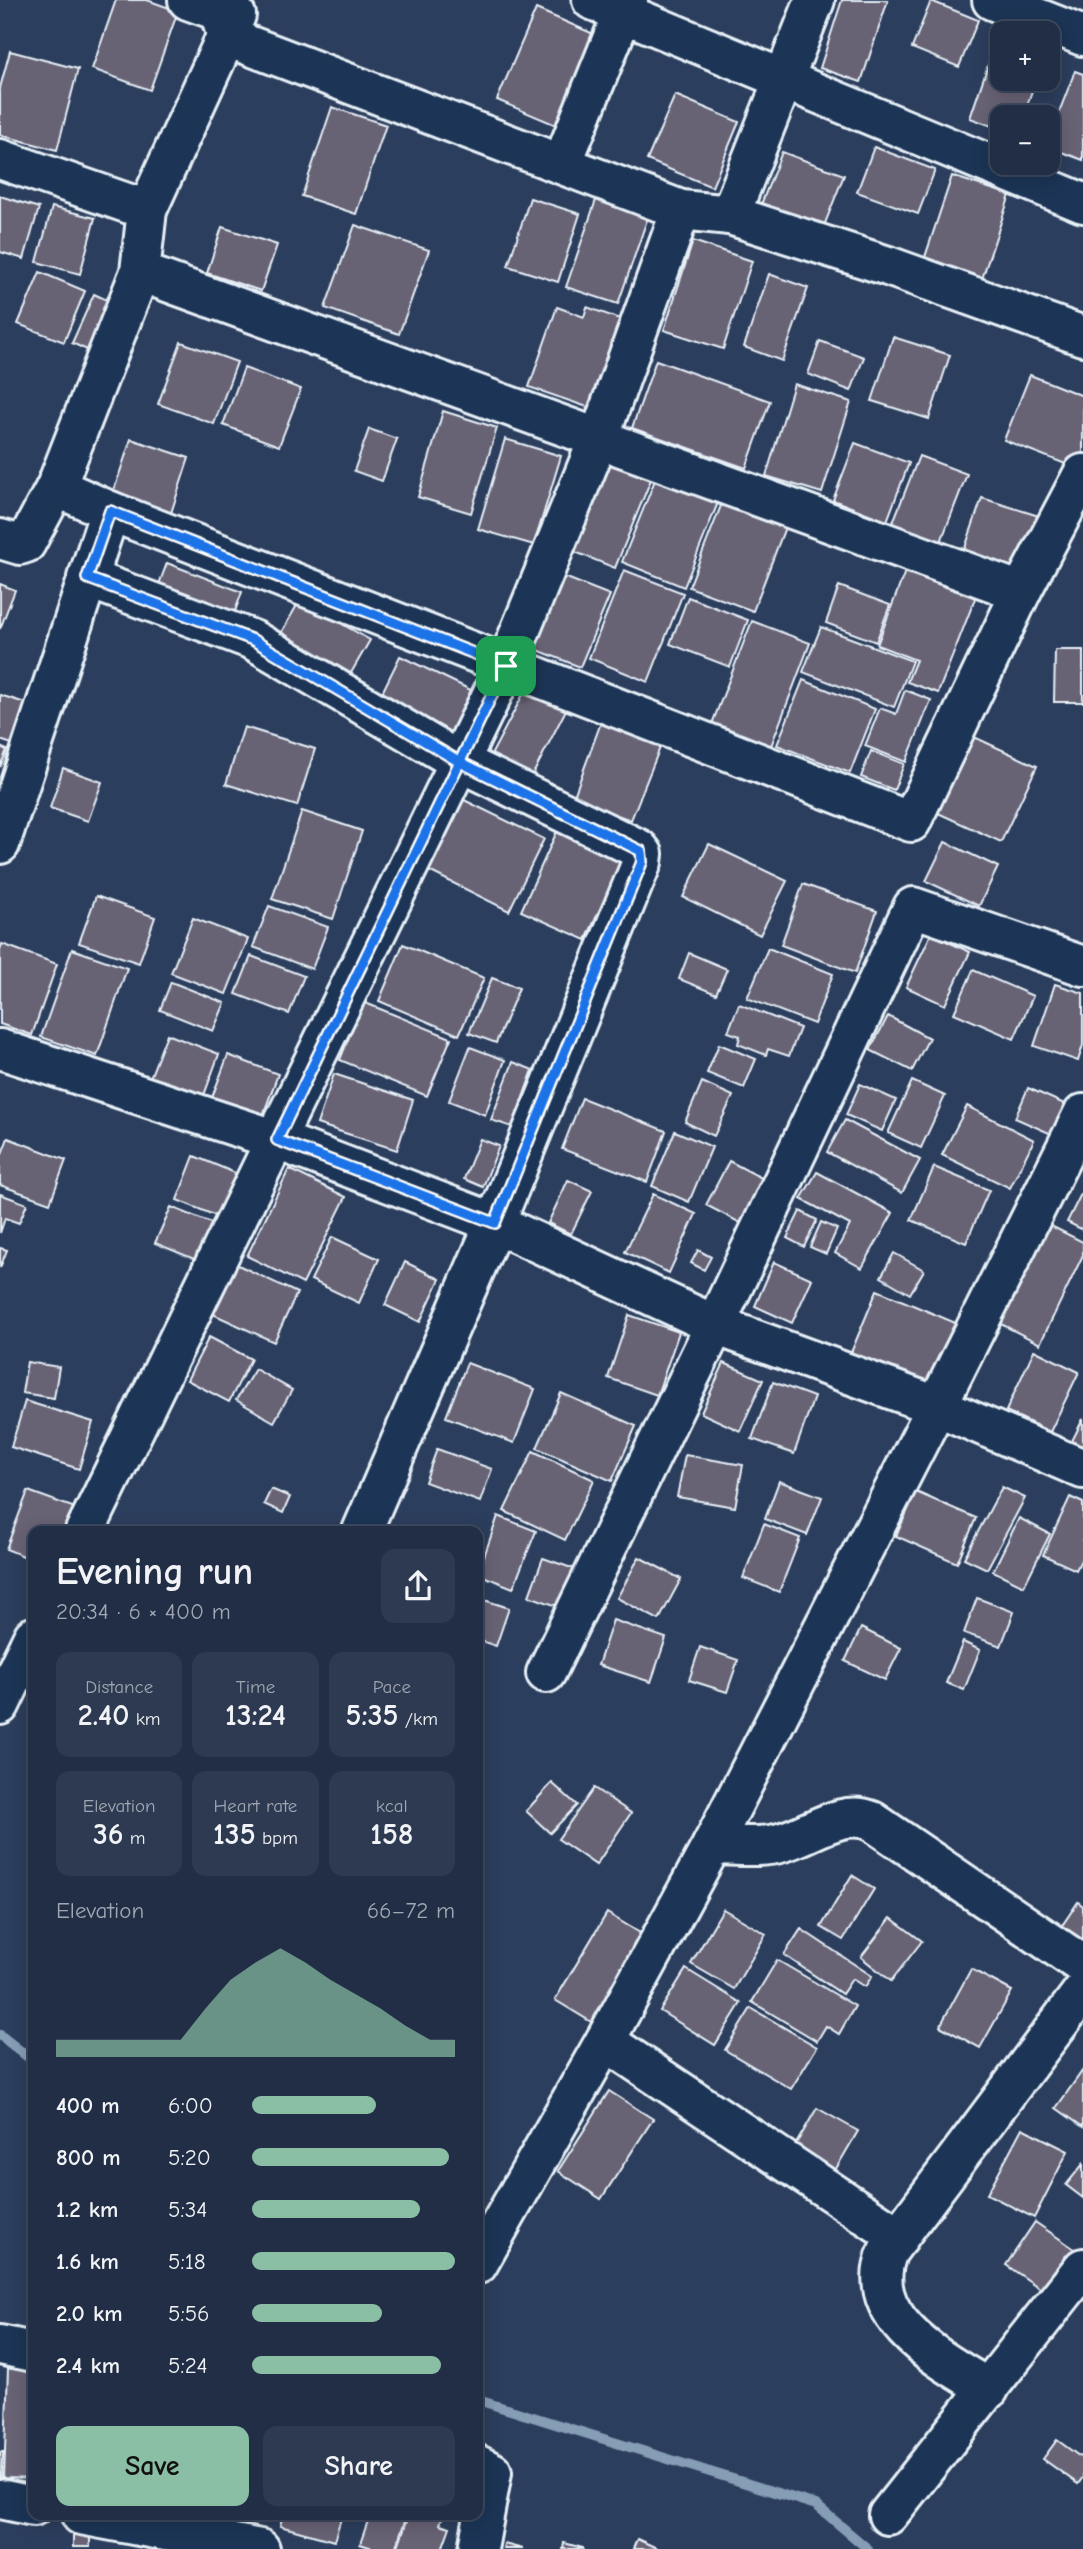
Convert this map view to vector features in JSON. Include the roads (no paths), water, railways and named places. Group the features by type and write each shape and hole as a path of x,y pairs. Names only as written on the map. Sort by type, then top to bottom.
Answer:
{"street":[{"path":"188,0 219,11 227,37"},
{"path":"0,540 20,545 26,543 56,487 141,272 147,210 242,0"},
{"path":"730,215 815,0"},
{"path":"992,0 1083,36"},
{"path":"562,164 614,4 783,80 1083,203"},
{"path":"227,37 681,210 730,215 888,266 1083,336"},
{"path":"0,159 147,210"},
{"path":"87,1526 506,666 599,438 681,210"},
{"path":"141,272 1021,592"},
{"path":"56,487 110,511 911,822 1021,592 1071,517 1083,474"},
{"path":"0,844 110,511"},
{"path":"87,578 253,640 460,762 639,849 643,854 495,1223 364,1526"},
{"path":"547,1673 913,907 1083,966"},
{"path":"0,1049 277,1140 495,1223 715,1325 937,1406 1083,1469"},
{"path":"483,2255 605,2041 712,1845 1083,1114"},
{"path":"0,1705 28,1647"},
{"path":"712,1845 782,1843 839,1820 863,1817 1083,1965"},
{"path":"989,2389 916,2342 897,2319 889,2304 882,2275 888,2251 1083,1991"},
{"path":"605,2041 899,2237"},
{"path":"888,2515 989,2389 1079,2285"},
{"path":"0,2345 28,2351"},
{"path":"478,2549 492,2472 483,2468"},
{"path":"0,2499 28,2505"},
{"path":"107,2520 260,2549"}],"waterway":[{"path":"0,2035 28,2057"},
{"path":"483,2402 816,2505 868,2549"}]}
